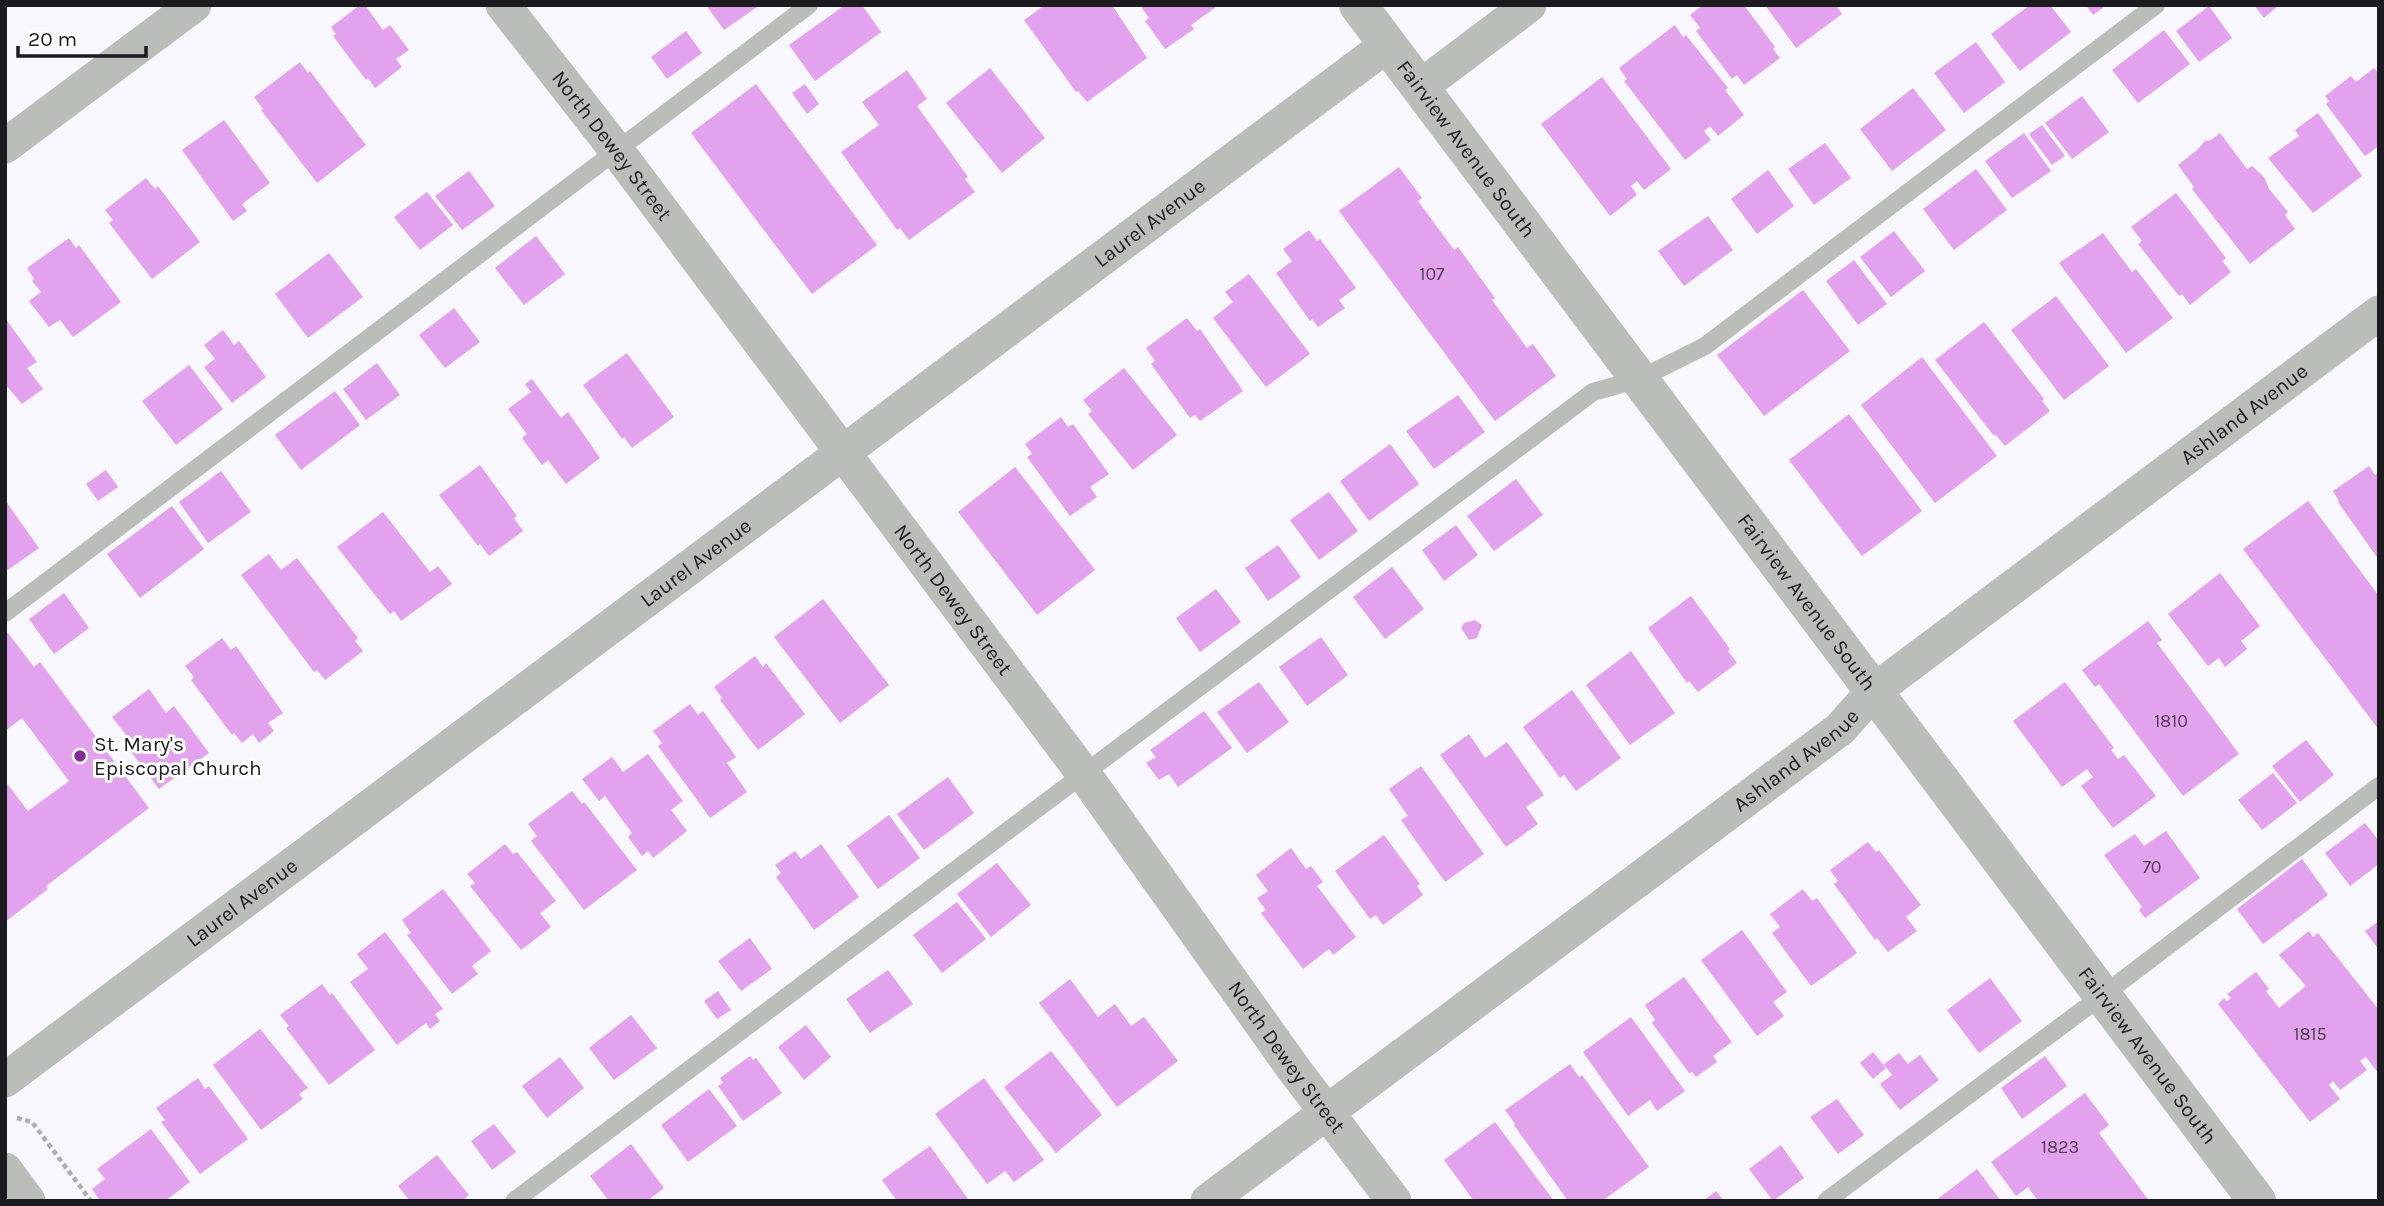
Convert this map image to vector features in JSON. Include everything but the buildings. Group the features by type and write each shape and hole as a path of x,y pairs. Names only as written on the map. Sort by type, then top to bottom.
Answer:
{"street":[{"path":"5,146 194,5"},
{"name":"North Dewey Street","path":"503,5 617,151 1083,773 1293,1068 1394,1201"},
{"name":"Fairview Avenue South","path":"1357,5 2257,1201"},
{"path":"1419,88 1529,5"},
{"name":"Laurel Avenue","path":"5,1080 1387,45"},
{"name":"Ashland Avenue","path":"1208,1201 1840,729 1874,691 2379,313"},
{"path":"5,1170 28,1201"}],"lane":[{"path":"5,613 809,5"},
{"path":"514,1201 1593,392 1639,379 1705,346 2156,5"},
{"path":"1826,1201 2379,786"}],"path":[{"path":"13,1117 32,1122 91,1201"}],"place":[{"name":"St. Mary's Episcopal Church","path":"80,756"}]}
